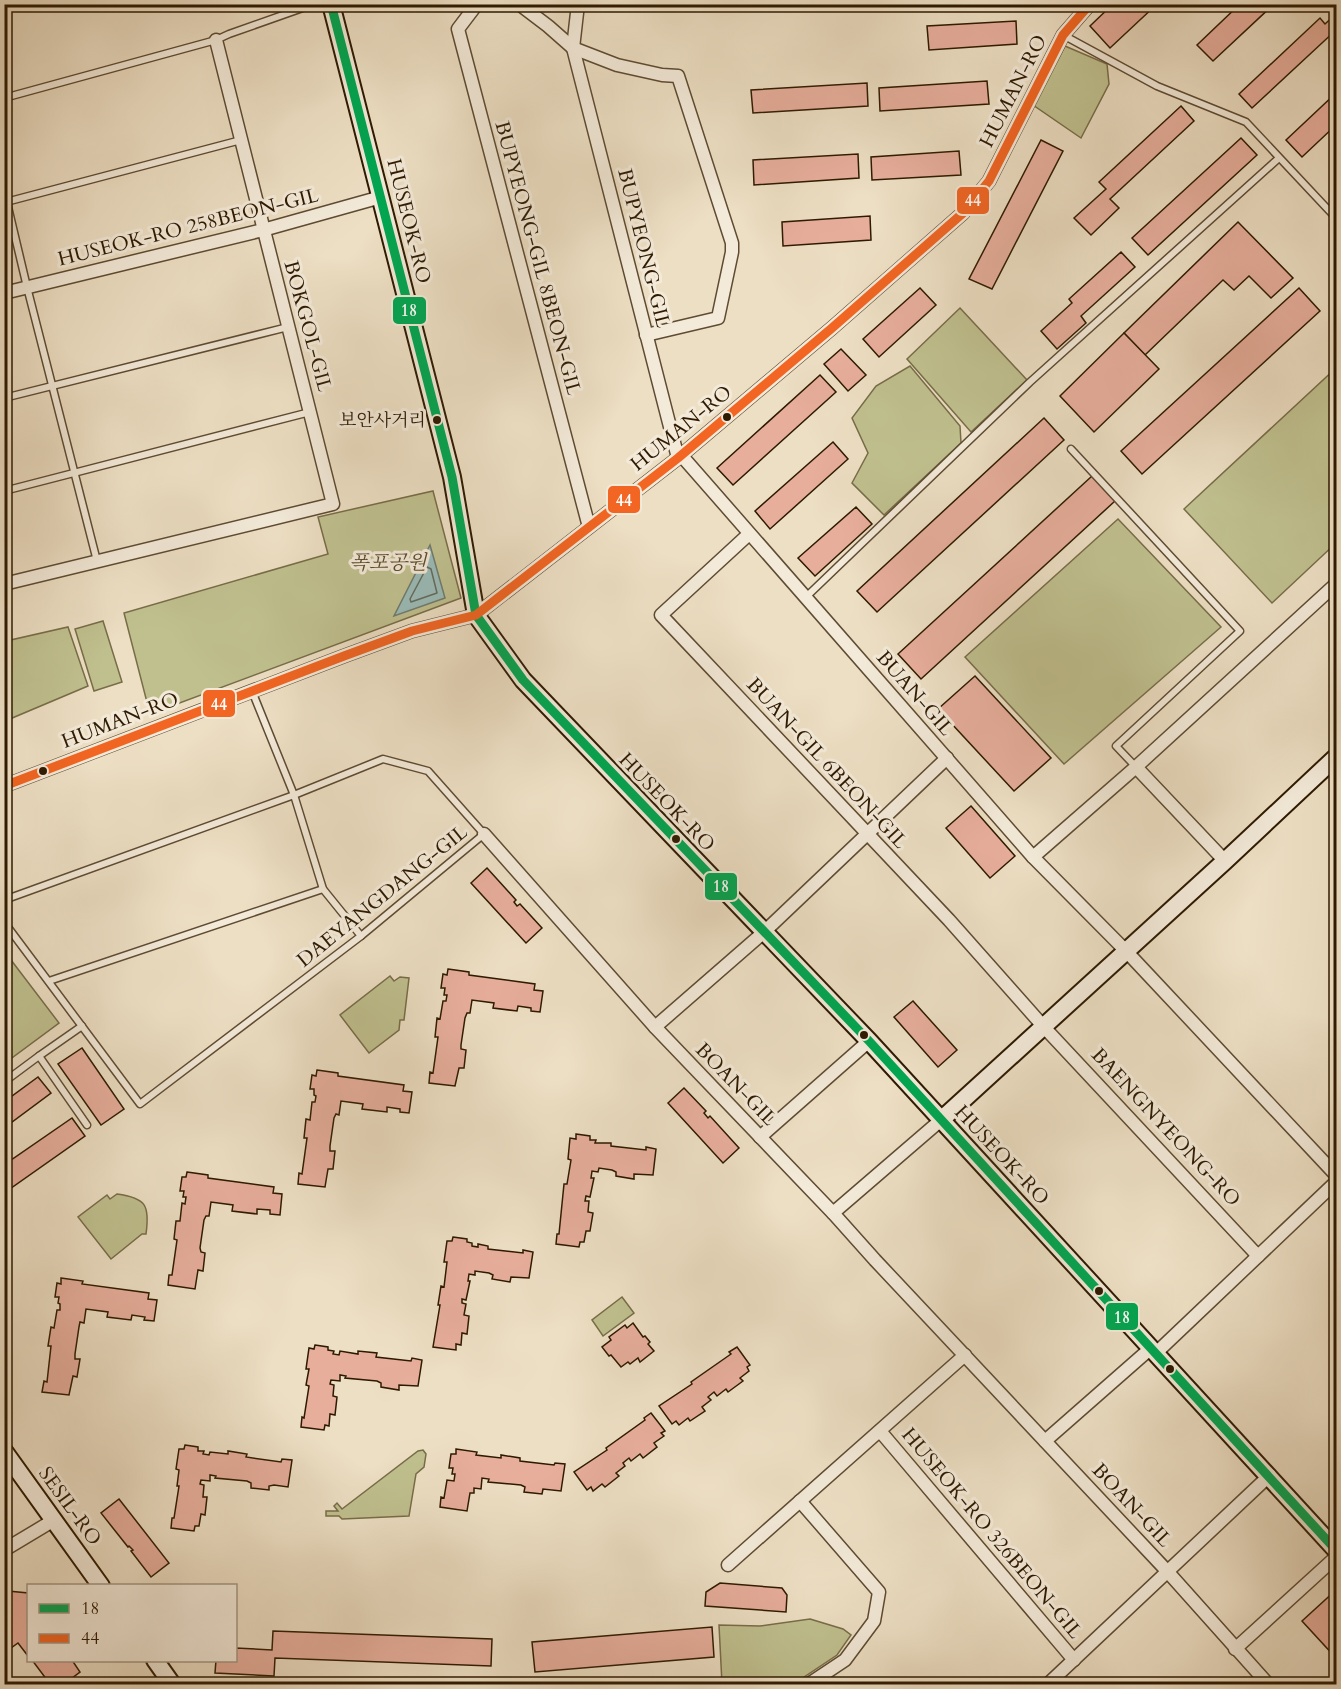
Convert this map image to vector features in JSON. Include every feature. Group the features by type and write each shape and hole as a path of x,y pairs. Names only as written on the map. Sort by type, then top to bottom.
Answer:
{"street":[{"name":"HUSEOK-RO","path":"331,4 452,477 477,615 523,680 868,1041 1270,1475 1336,1550"},
{"name":"BUPYEONG-GIL 8BEON-GIL","path":"477,4 458,29 589,527"},
{"path":"519,4 573,48 617,65 662,75 678,76 732,243 732,252 718,318 646,334"},
{"name":"BUPYEONG-GIL","path":"578,4 573,48 646,334 680,456"},
{"name":"HUMAN-RO","path":"4,786 252,690 412,632 477,615 680,456 832,328 963,213 989,181 1063,35 1090,4"},
{"name":"BOKGOL-GIL","path":"4,584 333,504 216,40"},
{"name":"HUSEOK-RO 258BEON-GIL","path":"4,293 263,231 381,198"},
{"name":"BUAN-GIL","path":"680,456 1033,857 1126,951"},
{"name":"BUAN-GIL 6BEON-GIL","path":"749,534 661,615 949,920 1043,1026"},
{"path":"1033,857 1136,767 1336,584"},
{"path":"833,1213 941,1120 1336,757"},
{"path":"655,1027 763,933 947,758"},
{"path":"1136,767 1225,861"},
{"name":"BOAN-GIL","path":"484,834 655,1027 833,1213 1167,1571 1268,1684"},
{"path":"1126,951 1336,1175"},
{"name":"BAENGNYEONG-RO","path":"1043,1026 1258,1256"},
{"path":"760,1137 868,1041"},
{"path":"1045,1442 1153,1351 1336,1182"},
{"path":"728,1565 965,1355"},
{"name":"HUSEOK-RO 326BEON-GIL","path":"880,1431 1074,1660"},
{"name":"SESIL-RO","path":"4,1451 100,1584"},
{"name":"HUSEOK-RO 326BEON-GIL","path":"1048,1684 1270,1475"},
{"path":"800,1501 879,1592 874,1621 845,1660 809,1684"},
{"path":"4,1550 54,1521"},
{"path":"1235,1649 1336,1557"},
{"path":"156,1662 172,1684"}],"lane":[{"path":"4,98 216,40 314,4"},
{"path":"1063,35 1156,86 1246,122 1336,218"},
{"path":"6,202 241,140"},
{"path":"806,597 1030,382 1280,158"},
{"path":"4,190 97,561"},
{"path":"4,398 288,327"},
{"path":"4,491 311,412"},
{"path":"1071,449 1240,631 1116,746 1136,767"},
{"path":"252,690 294,795 323,889 362,936"},
{"name":"DAEYANGDANG-GIL","path":"4,900 294,795 382,759 428,771 484,834 362,936 140,1104 4,922"},
{"path":"49,981 323,889"},
{"path":"4,1082 82,1026"},
{"path":"39,1056 87,1125"}],"green space":[{"path":"1065,46 1107,64 1109,84 1081,138 1033,105"},
{"path":"960,308 1027,380 971,432 907,359"},
{"path":"910,366 960,426 961,443 884,515 852,483 868,453 852,418 876,386"},
{"path":"1336,368 1336,543 1272,603 1184,509"},
{"name":"폭포공원","path":"433,491 461,598 150,714 124,613 328,554 318,517"},
{"path":"1118,519 1221,627 1064,764 965,657"},
{"path":"103,621 122,682 94,691 75,629"},
{"path":"68,627 88,686 5,721 5,638 6,641"},
{"path":"8,956 59,1023 5,1063 4,958"},
{"path":"390,976 394,981 400,977 409,978 404,1020 400,1020 399,1030 369,1053 340,1015"},
{"path":"117,1194 134,1198 144,1205 147,1224 146,1234 142,1234 111,1259 78,1217 107,1195 110,1199"},
{"path":"622,1297 634,1313 603,1336 592,1320"},
{"path":"423,1450 426,1454 424,1467 416,1474 409,1516 342,1519 339,1516 326,1516 326,1511 338,1511 334,1506 337,1503 342,1509 418,1451"},
{"path":"810,1619 843,1629 851,1635 837,1655 798,1681 788,1684 722,1684 719,1625 760,1626"}],"water":[{"path":"430,545 445,598 394,616"}],"building":[{"path":"1113,4 1157,4 1110,48 1090,26"},
{"path":"1240,4 1274,4 1213,61 1197,45"},
{"path":"1336,14 1336,30 1252,108 1239,94 1320,18 1325,24"},
{"path":"1016,21 1017,44 929,50 927,26"},
{"path":"987,81 989,104 880,111 879,88"},
{"path":"867,83 868,106 753,113 751,90"},
{"path":"1336,93 1336,125 1302,157 1286,140"},
{"path":"1181,106 1194,121 1110,199 1119,208 1091,235 1074,218 1106,189 1099,182"},
{"path":"1241,138 1257,155 1148,255 1132,238"},
{"path":"1041,140 1063,151 992,289 969,279"},
{"path":"959,151 961,175 872,180 871,157"},
{"path":"858,154 859,178 754,185 753,160"},
{"path":"870,216 871,240 783,246 782,222"},
{"path":"1238,222 1293,278 1271,298 1249,276 1234,290 1223,280 1145,355 1124,333"},
{"path":"1121,252 1135,267 1081,316 1086,323 1057,349 1041,331 1072,303 1069,299"},
{"path":"920,288 936,305 879,357 863,339"},
{"path":"1299,288 1320,311 1142,474 1121,451"},
{"path":"1124,333 1159,369 1094,432 1060,396"},
{"path":"841,349 866,375 848,391 824,364"},
{"path":"820,375 836,392 733,485 717,468"},
{"path":"1044,418 1064,440 877,612 857,591"},
{"path":"833,442 848,459 770,529 755,511"},
{"path":"1092,476 1115,501 921,679 898,654"},
{"path":"856,507 872,524 815,576 798,558"},
{"path":"975,676 1051,758 1014,791 938,709"},
{"path":"971,806 1015,856 990,878 946,828"},
{"path":"487,868 516,900 514,902 517,906 520,904 542,928 526,943 471,883"},
{"path":"448,969 469,972 469,975 535,984 534,990 543,991 540,1012 518,1006 517,1011 493,1008 494,1003 472,1000 470,1013 467,1013 465,1018 461,1045 461,1049 466,1050 464,1068 459,1068 455,1086 429,1083 430,1072 433,1073 438,1037 435,1037 437,1018 440,1019 443,1001 446,1001 447,995 444,995 445,988 441,988 443,974 447,975"},
{"path":"913,1001 957,1050 938,1067 894,1017"},
{"path":"82,1048 124,1109 101,1125 58,1064"},
{"path":"317,1070 338,1073 338,1076 404,1085 403,1091 412,1092 409,1113 387,1107 387,1112 362,1109 363,1104 341,1101 339,1115 336,1114 334,1118 330,1146 330,1151 335,1151 333,1169 328,1169 325,1187 298,1184 299,1173 302,1174 307,1138 304,1138 306,1119 310,1120 312,1102 315,1102 316,1096 314,1089 310,1089 312,1075 316,1076"},
{"path":"38,1077 51,1093 4,1128 4,1102"},
{"path":"684,1088 706,1111 704,1113 708,1118 710,1116 739,1148 723,1163 668,1103"},
{"path":"72,1118 85,1136 4,1193 4,1165"},
{"path":"576,1134 590,1136 590,1140 596,1140 595,1143 611,1143 611,1146 656,1149 653,1175 634,1174 634,1179 616,1176 616,1172 612,1170 599,1168 598,1172 592,1171 591,1178 594,1178 590,1197 586,1196 585,1201 589,1201 588,1212 593,1213 590,1231 586,1231 584,1242 580,1242 579,1247 556,1244 564,1184 567,1184 571,1160 568,1159 570,1138 576,1139"},
{"path":"187,1172 208,1175 208,1178 274,1187 273,1193 282,1194 280,1215 270,1214 270,1210 257,1209 257,1214 232,1211 233,1205 211,1202 209,1216 206,1216 204,1220 200,1248 201,1252 205,1253 203,1271 198,1270 195,1289 168,1285 169,1275 172,1275 177,1240 174,1239 176,1221 180,1221 182,1203 185,1204 186,1197 183,1197 184,1191 180,1191 182,1177 186,1177"},
{"path":"453,1237 467,1239 472,1246 478,1247 478,1244 488,1246 488,1249 533,1252 529,1278 511,1277 510,1282 492,1279 493,1275 489,1273 475,1271 475,1275 469,1274 466,1300 462,1299 462,1303 466,1304 464,1315 469,1316 467,1334 462,1333 461,1345 456,1344 456,1350 433,1347 441,1286 444,1287 447,1241 452,1241"},
{"path":"61,1278 83,1281 82,1284 149,1293 148,1299 157,1300 154,1321 132,1315 131,1320 107,1317 108,1312 86,1309 84,1323 80,1322 75,1354 75,1359 80,1359 77,1377 73,1376 69,1395 42,1392 44,1381 47,1382 51,1327 54,1328 57,1310 60,1310 59,1297 55,1297 57,1283 61,1284"},
{"path":"633,1323 643,1337 645,1336 650,1342 648,1344 654,1351 640,1362 638,1358 621,1367 602,1347 611,1340 609,1337 625,1325 627,1328"},
{"path":"315,1345 328,1347 328,1350 334,1351 333,1354 339,1355 340,1351 358,1354 358,1351 377,1353 376,1357 422,1360 418,1386 399,1385 399,1390 381,1387 381,1383 377,1381 345,1378 346,1376 340,1375 340,1381 331,1380 330,1384 334,1385 333,1396 337,1397 335,1415 330,1414 329,1426 325,1425 324,1430 301,1427 309,1386 306,1385 309,1369 306,1369 309,1348 314,1349"},
{"path":"737,1347 750,1365 747,1367 749,1371 740,1378 743,1381 728,1392 726,1389 717,1396 714,1392 708,1397 711,1400 702,1407 705,1411 690,1421 688,1418 679,1425 676,1421 672,1424 659,1406 692,1384 691,1382 731,1354 729,1352"},
{"path":"651,1413 665,1431 661,1433 664,1436 654,1443 657,1447 643,1458 640,1454 631,1461 629,1458 623,1463 625,1466 616,1473 619,1476 605,1487 602,1484 593,1491 591,1487 587,1490 574,1472 607,1450 606,1448 645,1420 644,1418"},
{"path":"185,1445 198,1447 198,1451 204,1451 203,1454 209,1455 210,1452 228,1454 228,1451 247,1454 246,1457 281,1462 282,1459 292,1460 288,1487 274,1485 269,1486 269,1490 251,1488 251,1483 247,1481 215,1478 216,1476 210,1475 210,1481 201,1480 200,1484 204,1485 203,1497 207,1497 205,1515 201,1514 199,1526 195,1526 194,1531 171,1528 179,1486 177,1486 179,1470 176,1469 179,1449 184,1449"},
{"path":"456,1449 477,1452 476,1455 501,1458 501,1455 520,1458 520,1461 565,1464 561,1491 543,1489 542,1494 524,1492 525,1487 521,1485 488,1482 489,1479 482,1478 481,1489 474,1488 474,1493 470,1493 467,1511 440,1507 447,1480 454,1481 453,1468 449,1468 451,1454 456,1454"},
{"path":"119,1499 169,1563 151,1577 131,1551 133,1550 128,1547 101,1513"},
{"path":"720,1583 782,1588 787,1595 786,1612 705,1606 706,1592"},
{"path":"1336,1590 1336,1658 1302,1621"},
{"path":"8,1591 27,1593 27,1655 18,1643 4,1653 4,1621"},
{"path":"712,1627 714,1657 535,1672 532,1642"},
{"path":"273,1631 492,1639 491,1666 275,1658 274,1676 215,1673 216,1662 237,1662 237,1648 272,1650"},
{"path":"34,1662 73,1662 80,1672 64,1684 50,1684"}],"transit line":[{"name":"18","path":"331,4 452,477 476,615 523,680 869,1041 1336,1550"},
{"name":"44","path":"4,786 412,631 476,615 678,458 832,328 963,213 989,181 1063,35 1090,4"}],"place":[{"name":"보안사거리","path":"437,420"}]}
